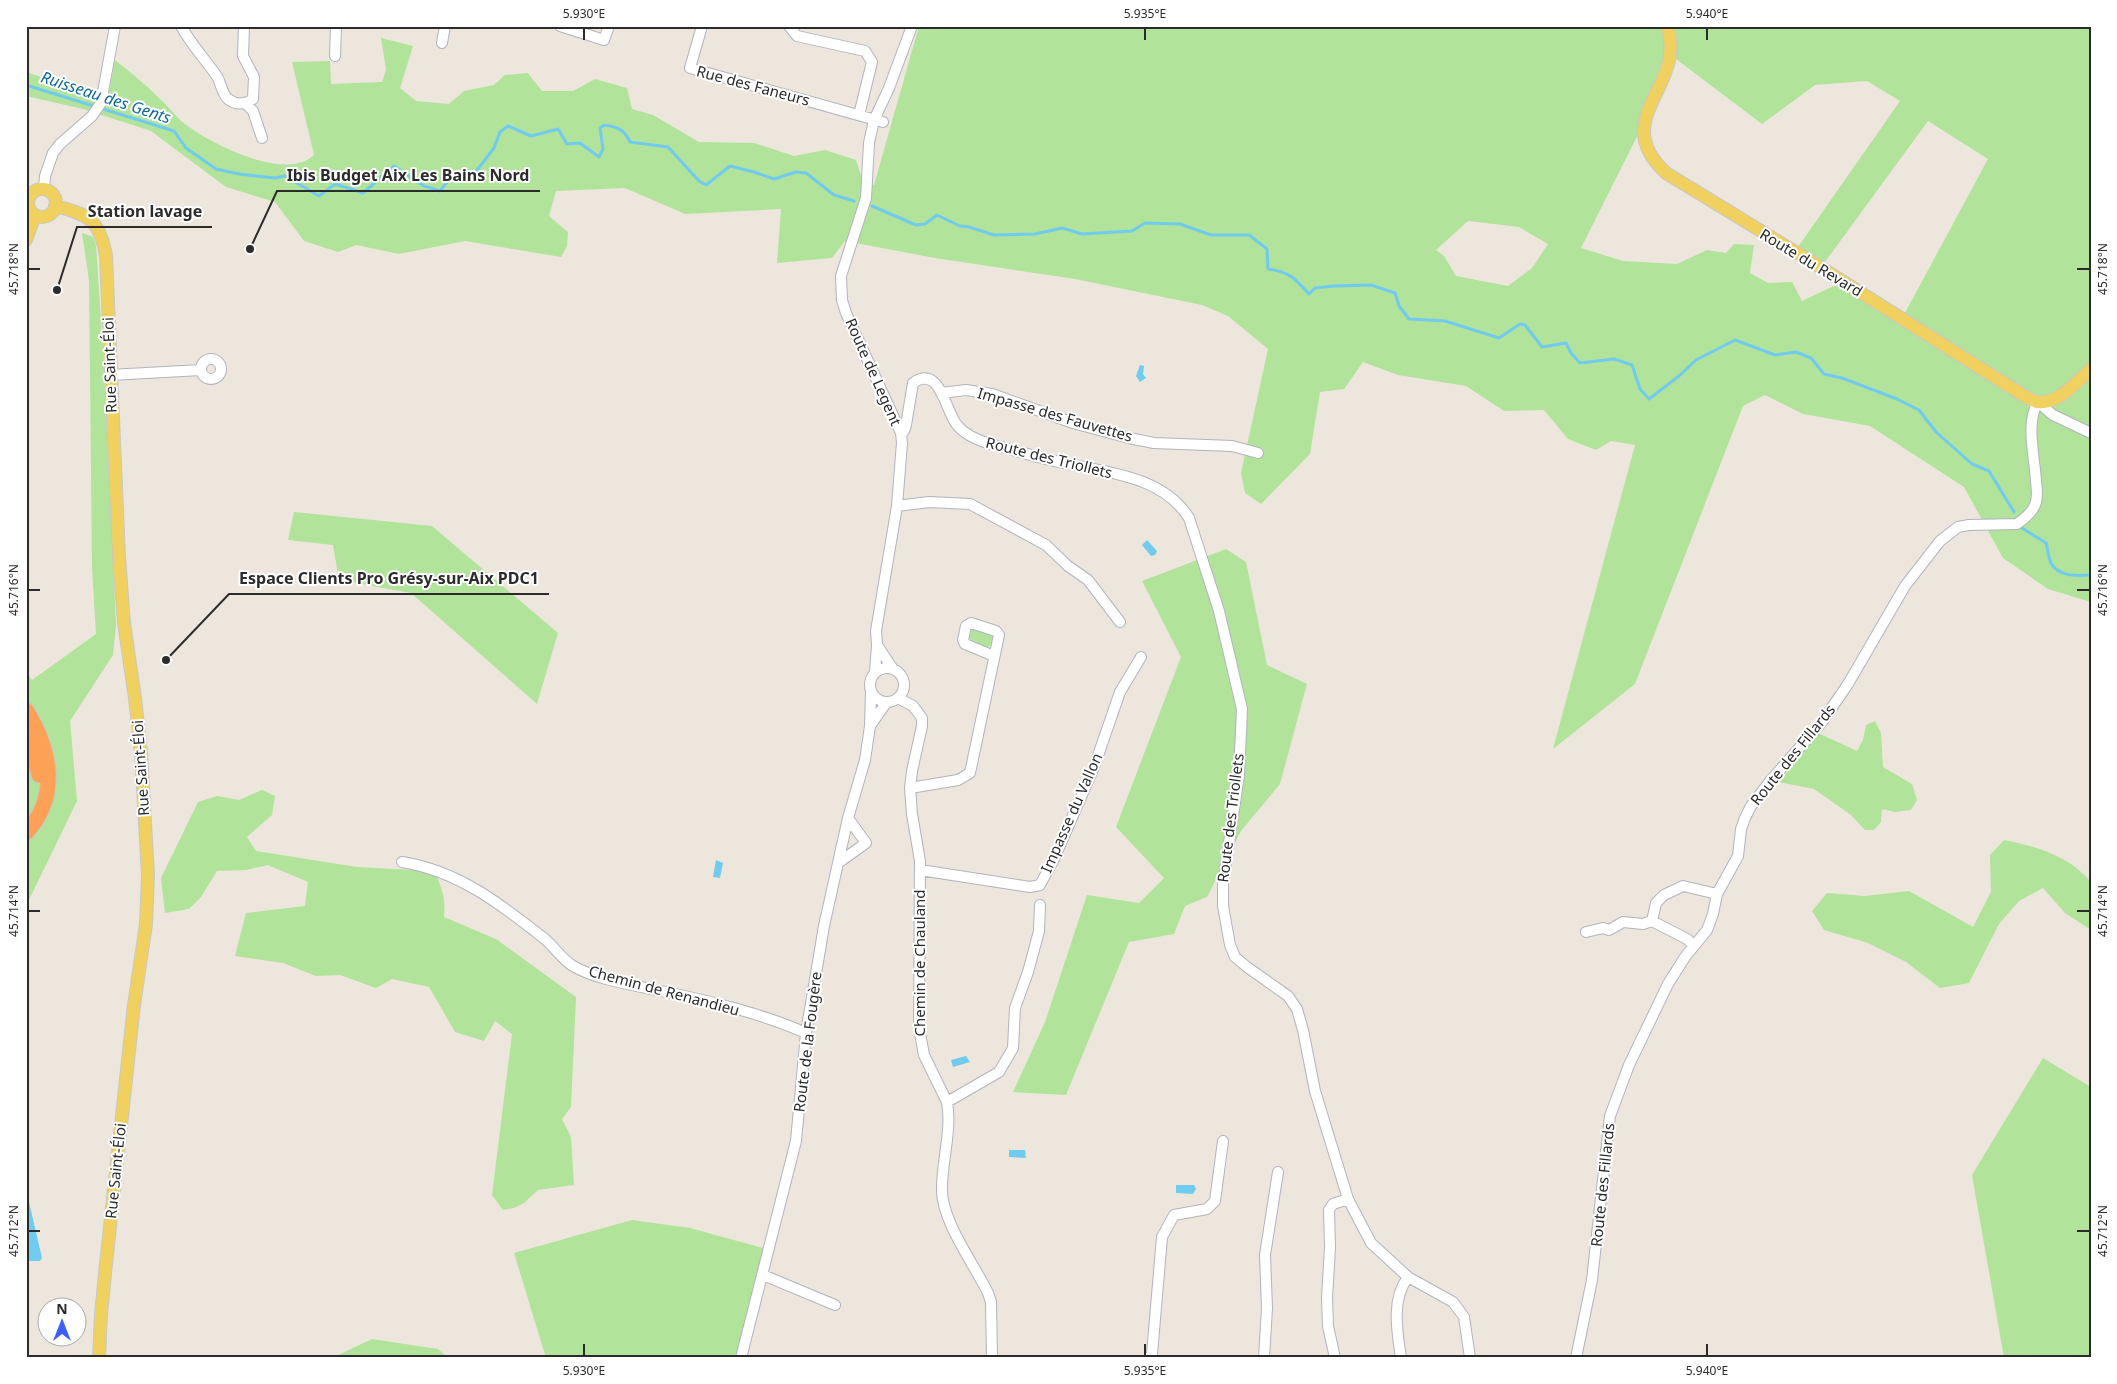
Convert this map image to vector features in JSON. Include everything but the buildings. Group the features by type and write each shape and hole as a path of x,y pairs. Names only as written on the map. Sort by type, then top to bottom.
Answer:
{"highway":[{"path":"26,710 36,728 44,749 48,763 49,786 46,802 38,818 26,833"},
{"path":"26,739 37,761 40,779 37,801 26,821"}],"main road":[{"name":"Route du Revard","path":"1667,26 1672,48 1670,59 1644,124 1646,147 1656,163 1666,173 1709,200 1820,267 2018,392 2038,402"},
{"path":"44,190 53,195 55,206 47,216 35,215 30,210 29,199 33,192 44,190"},
{"name":"Rue Saint-Éloi","path":"55,206 79,212 88,218 103,238 106,256 110,375 124,623 135,698 148,875 146,924 134,1005 101,1314 99,1358"},
{"path":"26,240 35,215"},
{"path":"2038,402 2050,400 2060,395 2091,369"}],"street":[{"path":"44,190 45,176 54,153 60,144 98,107 115,26"},
{"path":"181,26 193,47 218,80 227,98 237,104 246,104 253,98 255,89 254,77 243,56 244,26"},
{"path":"335,56 336,26"},
{"path":"442,43 445,26"},
{"path":"560,26 604,40 609,26"},
{"name":"Rue des Faneurs","path":"702,26 690,68 878,121"},
{"path":"789,26 797,36 865,51 872,62 859,115"},
{"name":"Route de Legent","path":"875,672 876,631 897,506 902,443 901,433 842,300 841,276 866,198 869,143 912,26"},
{"path":"246,104 253,111 262,138"},
{"path":"110,375 201,370"},
{"name":"Route des Triollets","path":"901,433 906,425 913,383 923,378 930,379 936,383 942,393 952,418 958,426 974,438 1061,463 1130,477 1146,483 1174,499 1188,518 1219,611 1242,709 1239,775 1223,884 1226,929 1235,957 1288,996 1297,1009 1315,1091 1348,1199 1371,1243 1408,1278 1445,1297 1459,1309 1464,1317 1470,1358"},
{"name":"Impasse des Fauvettes","path":"942,393 966,390 992,394 1073,423 1129,438 1154,442 1232,446 1258,454"},
{"path":"2038,402 2053,415 2091,433"},
{"name":"Route des Fillards","path":"1576,1358 1592,1280 1610,1116 1629,1065 1668,984 1685,957 1707,930 1717,894 1738,856 1741,829 1751,806 1832,707 1918,568 1940,541 1958,527 2017,524 2032,510 2036,504 2037,487 2031,421 2033,410 2038,402"},
{"path":"897,506 929,502 970,504 1046,545 1068,566 1088,580 1120,622"},
{"path":"877,646 893,669 901,675 904,684 898,698 886,703 874,698 871,693 870,682 875,672 883,668 893,669"},
{"path":"910,788 958,780 970,773 994,656"},
{"name":"Impasse du Vallon","path":"920,870 1030,887 1040,885 1054,859 1094,766 1120,692 1141,657"},
{"name":"Chemin de Chauland","path":"904,684 912,706 922,718 910,788 920,870 919,1037 924,1055 947,1102 948,1133 942,1200 949,1220 991,1302 992,1358"},
{"name":"Route de la Fougère","path":"741,1358 796,1141 806,1033 824,926 848,818 863,770 870,726 871,693"},
{"path":"898,698 912,706"},
{"name":"Route de la Fougère","path":"870,726 886,703"},
{"path":"838,863 866,843 848,818"},
{"name":"Chemin de Renandieu","path":"402,862 420,865 461,879 503,905 553,946 573,966 606,978 687,996 789,1025 806,1033"},
{"path":"1652,921 1656,903 1682,886 1717,894"},
{"path":"947,1102 999,1072 1013,1048 1015,1008 1028,972 1039,931 1040,905"},
{"path":"1586,932 1603,928 1609,930 1623,922 1643,924 1652,921 1687,939 1694,946"},
{"path":"1149,1358 1152,1354 1162,1237 1174,1215 1206,1208 1215,1202 1223,1141"},
{"path":"1264,1358 1267,1308 1265,1255 1278,1172"},
{"path":"1335,1358 1328,1326 1326,1298 1330,1247 1329,1210 1333,1204 1348,1199"},
{"path":"763,1275 835,1305"},
{"path":"1401,1358 1397,1321 1398,1298 1401,1287 1408,1278"}],"green space":[{"path":"919,26 2091,26 2091,602 2048,589 2003,558 1964,487 1870,426 1803,414 1765,395 1743,406 1635,684 1553,749 1635,445 1611,441 1596,450 1568,439 1544,410 1504,411 1466,386 1398,375 1363,362 1344,389 1320,392 1310,454 1261,504 1245,493 1241,473 1268,349 1228,316 1202,305 1075,279 935,258 845,241 832,258 777,263 781,209 685,214 625,188 556,191 549,216 568,232 567,246 561,257 465,241 399,254 356,245 338,252 304,241 275,202 226,187 151,131 83,109 26,96 26,72 108,99 115,60 165,103 180,120 208,139 246,156 266,162 284,164 301,162 314,155 292,62 330,61 331,84 382,82 386,70 381,38 413,46 400,88 416,101 449,104 464,91 494,85 505,75 528,73 542,91 573,91 595,79 627,88 632,109 653,115 699,142 754,143 794,156 825,150 856,160 863,182 874,185","holes":["1676,59 1762,124 1815,85 1867,81 1900,101 1798,247 1825,262 1928,121 1988,159 1906,311 1897,319 1840,283 1802,301 1792,282 1768,283 1750,273 1754,245 1734,244 1726,253 1707,250 1677,264 1623,261 1581,248","1468,221 1519,227 1548,244 1532,268 1508,286 1456,276 1444,256 1436,250"]},
{"path":"82,233 93,237 96,245 116,625 113,655 70,721 77,801 26,906 26,672 32,680 96,634 92,568 89,280"},
{"path":"294,512 432,526 558,633 537,704 411,593 339,580 333,545 288,540"},
{"path":"1226,549 1246,562 1267,665 1307,684 1280,784 1241,831 1207,897 1185,906 1174,934 1129,942 1066,1095 1013,1092 1045,1022 1087,895 1139,903 1164,878 1116,827 1181,657 1142,581"},
{"path":"975,627 993,637 991,645 986,648 970,639 971,629"},
{"path":"1875,721 1881,733 1883,767 1912,784 1917,800 1911,810 1895,812 1882,809 1881,822 1874,830 1865,830 1851,815 1814,789 1779,782 1818,733 1857,751 1863,740 1866,725"},
{"path":"262,790 275,796 272,815 247,837 256,851 357,867 434,871 443,893 444,917 496,939 576,997 571,1107 562,1119 571,1137 574,1185 538,1190 524,1203 514,1208 503,1210 492,1195 512,1034 495,1021 484,1041 455,1032 429,987 392,979 376,988 340,975 316,976 283,963 235,956 246,913 305,906 308,882 268,865 246,870 217,871 201,897 189,909 165,913 161,878 198,802 217,796 239,800"},
{"path":"2004,840 2028,845 2062,859 2073,865 2091,882 2091,930 2065,913 2043,888 2019,901 1999,924 1969,983 1940,988 1906,962 1868,943 1824,930 1812,911 1827,893 1865,896 1909,891 1973,927 1991,892 1990,855"},
{"path":"2043,1058 2091,1087 2091,1358 2004,1358 1972,1175"},
{"path":"632,1220 690,1228 763,1248 736,1358 546,1358 514,1253"},
{"path":"372,1339 438,1349 448,1358 332,1358"}],"water":[{"path":"1140,365 1144,366 1143,374 1146,378 1140,382 1136,376"},
{"path":"1147,540 1157,551 1155,555 1151,556 1142,545"},
{"path":"716,860 723,863 720,878 713,877"},
{"path":"966,1056 970,1062 953,1067 951,1060"},
{"path":"1009,1150 1025,1150 1026,1158 1009,1157"},
{"path":"1176,1185 1194,1185 1196,1189 1193,1194 1176,1193"},
{"path":"26,1189 42,1258 40,1261 26,1261"}],"waterway":[{"name":"Ruisseau des Gents","path":"26,85 174,131 186,148 216,169 275,178 285,176 319,196 335,184 363,193 394,166 424,186 440,191 450,178 474,174 494,148 500,132 508,126 531,136 558,129 567,144 580,143 599,157 603,149 600,128 604,125 620,129 630,142 668,147 699,181 706,185 730,166 774,179 796,172 806,173 834,195 854,201"},
{"name":"Ruisseau des Gents","path":"872,206 916,225 925,224 937,215 960,226 994,235 1035,234 1062,228 1082,234 1132,231 1145,223 1180,224 1211,235 1249,235 1267,249 1268,269 1291,277 1309,294 1315,288 1371,285 1395,293 1399,306 1409,319 1445,321 1499,338 1520,324 1525,325 1542,347 1566,343 1571,353 1580,363 1614,359 1632,365 1640,389 1649,399 1696,360 1735,340 1775,355 1796,352 1811,358 1824,374 1842,378 1897,399 1919,410 1936,432 1972,464 1989,471 2014,512"},
{"name":"Ruisseau des Gents","path":"2022,528 2046,543 2051,563 2058,571 2069,575 2091,575"}],"place":[{"name":"Ibis Budget Aix Les Bains Nord","path":"250,249"},
{"name":"Station lavage","path":"57,290"},
{"name":"Espace Clients Pro Grésy-sur-Aix PDC1","path":"166,660"}]}
